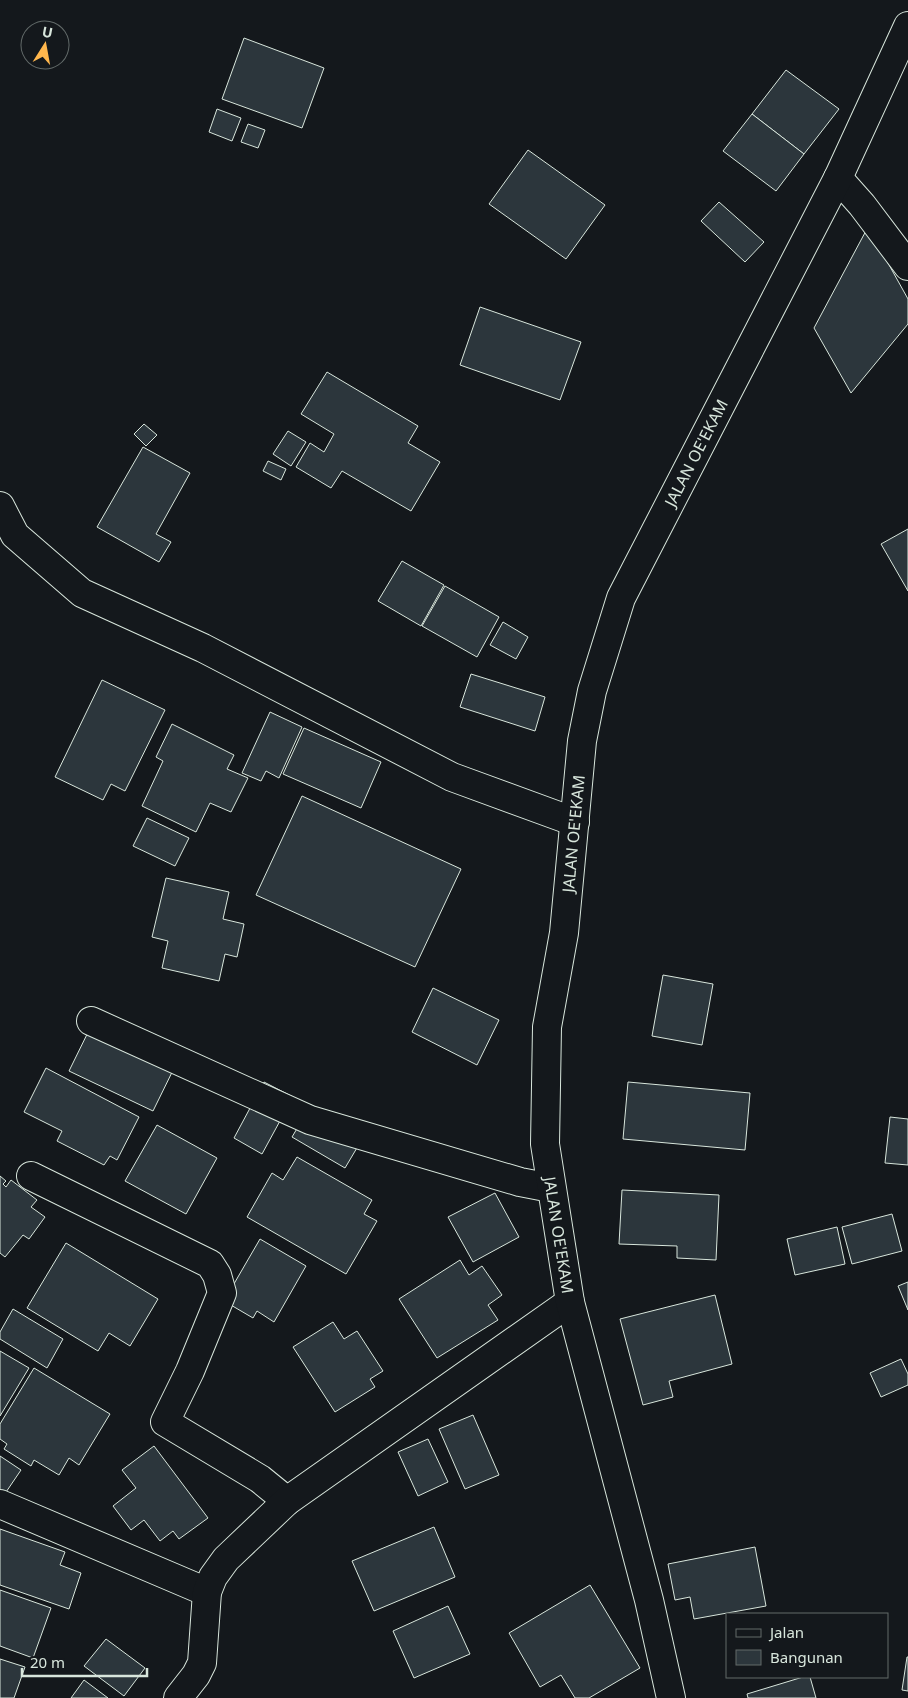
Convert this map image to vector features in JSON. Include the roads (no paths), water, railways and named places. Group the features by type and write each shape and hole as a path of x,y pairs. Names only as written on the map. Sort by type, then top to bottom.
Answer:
{"street":[{"name":"JALAN OE'EKAM","path":"671,1698 649,1600 570,1302 545,1144 547,1027 564,933 582,741 592,691 621,598 838,178 908,26"},
{"path":"838,178 862,205 908,266"},
{"path":"0,506 15,535 82,593 203,648 452,777 575,822"},
{"path":"91,1020 310,1120 520,1182 551,1188"},
{"path":"31,1176 210,1264 217,1275 222,1293 190,1371 165,1422 260,1479 287,1501"},
{"path":"178,1698 196,1675 202,1662 207,1592 213,1576 226,1559 287,1501 570,1302"},
{"path":"0,1504 207,1592"}]}
